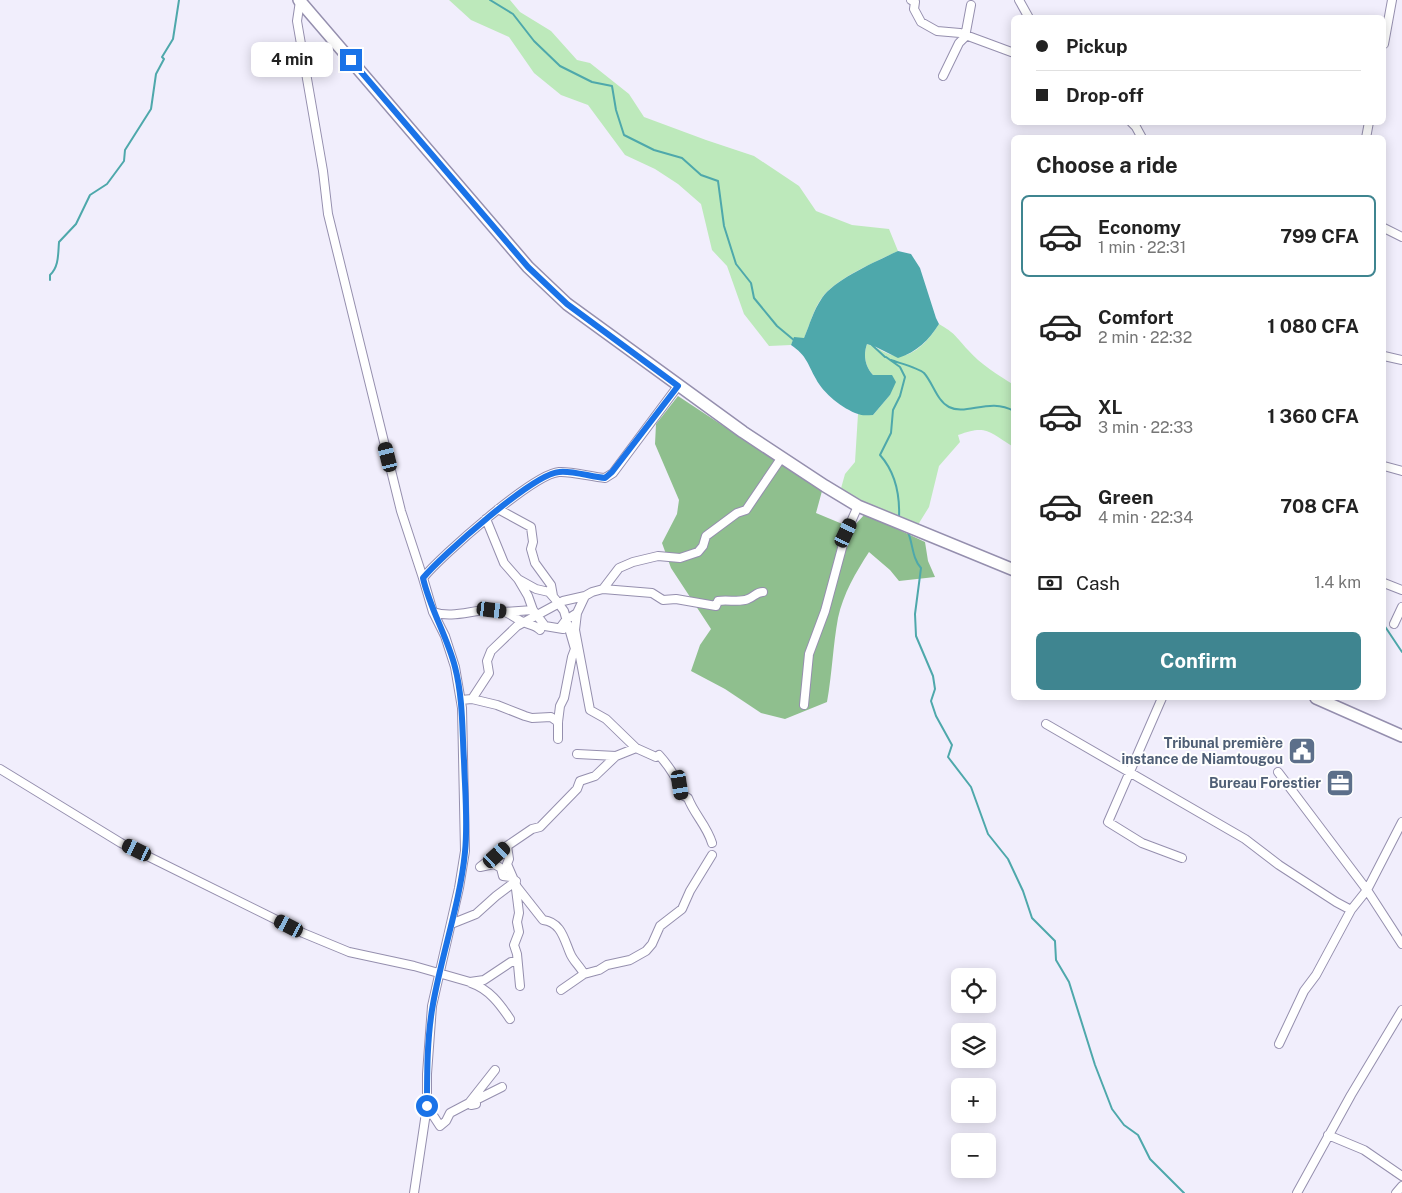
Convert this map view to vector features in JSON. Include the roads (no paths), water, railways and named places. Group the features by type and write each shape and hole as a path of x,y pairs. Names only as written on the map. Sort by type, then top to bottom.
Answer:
{"main road":[{"path":"300,0 528,267 567,304 743,432 858,506 1011,569"},
{"path":"1321,700 1402,736"}],"street":[{"path":"300,0 296,21 323,171 328,214 401,511 433,612 445,636 455,667 461,700 465,786 465,851 459,888 432,1006 427,1106 414,1193"},
{"path":"911,0 915,2 914,9 921,22 937,31 960,34 1011,52"},
{"path":"1018,0 1027,15"},
{"path":"1386,33 1392,0"},
{"path":"943,76 959,43 965,37 971,5"},
{"path":"1386,229 1402,237"},
{"path":"1386,356 1402,360"},
{"path":"423,578 434,564 486,519 545,476 560,471 605,478 612,472 678,386"},
{"path":"603,589 619,568 633,562 658,556 680,558 698,552 703,546 706,536 737,514 746,510 782,457"},
{"path":"1386,467 1402,471"},
{"path":"804,705 809,654 825,611 846,533 858,506"},
{"path":"498,509 531,527 533,542 531,549 535,562 550,585 552,596"},
{"path":"486,519 504,563 518,579 535,613 545,626 570,630"},
{"path":"518,579 536,589 549,592 561,602 575,649 560,706 558,739"},
{"path":"1386,584 1402,590"},
{"path":"472,699 488,673 487,661 491,651 517,626 535,613 561,602 603,589 652,593 663,600 676,599 716,606 718,601 727,599 732,601 747,600 759,592 763,592"},
{"path":"585,596 577,613 576,630 590,710 606,719 636,748 656,757 659,755 680,785 682,795 688,798 701,818 712,843"},
{"path":"1394,624 1402,607"},
{"path":"433,612 457,614 492,610 535,613"},
{"path":"504,612 538,627 540,630"},
{"path":"560,628 566,620 577,613"},
{"path":"461,700 472,699 532,718 551,717 558,722"},
{"path":"1161,700 1108,822 1142,843 1182,858"},
{"path":"1046,724 1245,839 1279,865 1351,910"},
{"path":"584,974 570,953 566,939 550,921 543,920 511,877 503,876 501,868 494,864 480,867 532,829 540,827 577,789 580,781 595,776 616,756 636,748"},
{"path":"577,754 616,756"},
{"path":"0,769 121,843 303,933 349,952 439,973 480,986 497,1000 510,1018"},
{"path":"1278,772 1367,890 1402,944"},
{"path":"1278,1044 1304,991 1316,975 1351,910 1367,890 1402,822"},
{"path":"507,846 509,859 507,864 517,884 519,913 517,922 519,932 514,945 520,986"},
{"path":"561,990 584,974 599,970 606,965 630,960 646,951 652,944 660,926 682,909 687,896 712,856"},
{"path":"451,924 476,914 496,896 517,884"},
{"path":"470,982 484,980 511,962 517,962"},
{"path":"1297,1193 1328,1135 1402,1010"},
{"path":"427,1106 440,1126 446,1121 450,1113 469,1103 495,1070"},
{"path":"469,1103 471,1105 476,1104 476,1100 502,1087"},
{"path":"1328,1135 1364,1150 1402,1176"},
{"path":"1396,1193 1402,1186"}],"water":[{"path":"898,251 911,254 920,268 939,324 922,345 898,358 867,344 865,360 870,372 873,375 892,375 896,382 890,395 873,415 860,415 852,412 828,395 819,384 804,356 791,345 794,337 804,338 816,308 828,291 846,277"}],"waterway":[{"path":"50,280 50,275 57,264 59,242 76,224 90,195 107,184 124,161 125,150 151,109 156,74 164,59 162,57 173,39 179,0"},
{"path":"490,0 513,14 534,41 560,66 592,82 612,86 616,110 624,135 654,150 682,158 701,175 718,181 724,226 736,264 751,283 754,298 777,326 795,341"},
{"path":"872,345 885,357"},
{"path":"886,357 900,367 905,377 900,396 893,410 891,433 880,455 890,469 896,485 899,501 899,518"},
{"path":"891,360 913,367 924,373 941,401 949,407 963,409 996,406 1011,410"},
{"path":"898,528 908,532 914,555 921,568 915,614 916,636 933,676 935,689 931,701 936,716 952,745 948,757 971,787 988,834 1008,859 1023,891 1032,918 1055,941 1056,960 1069,982 1095,1065 1112,1109 1124,1125 1138,1135 1150,1159 1184,1193"},
{"path":"1386,628 1402,652"}],"place":[{"name":"Tribunal première instance de Niamtougou","path":"1302,751"},
{"name":"Bureau Forestier","path":"1340,783"}]}
